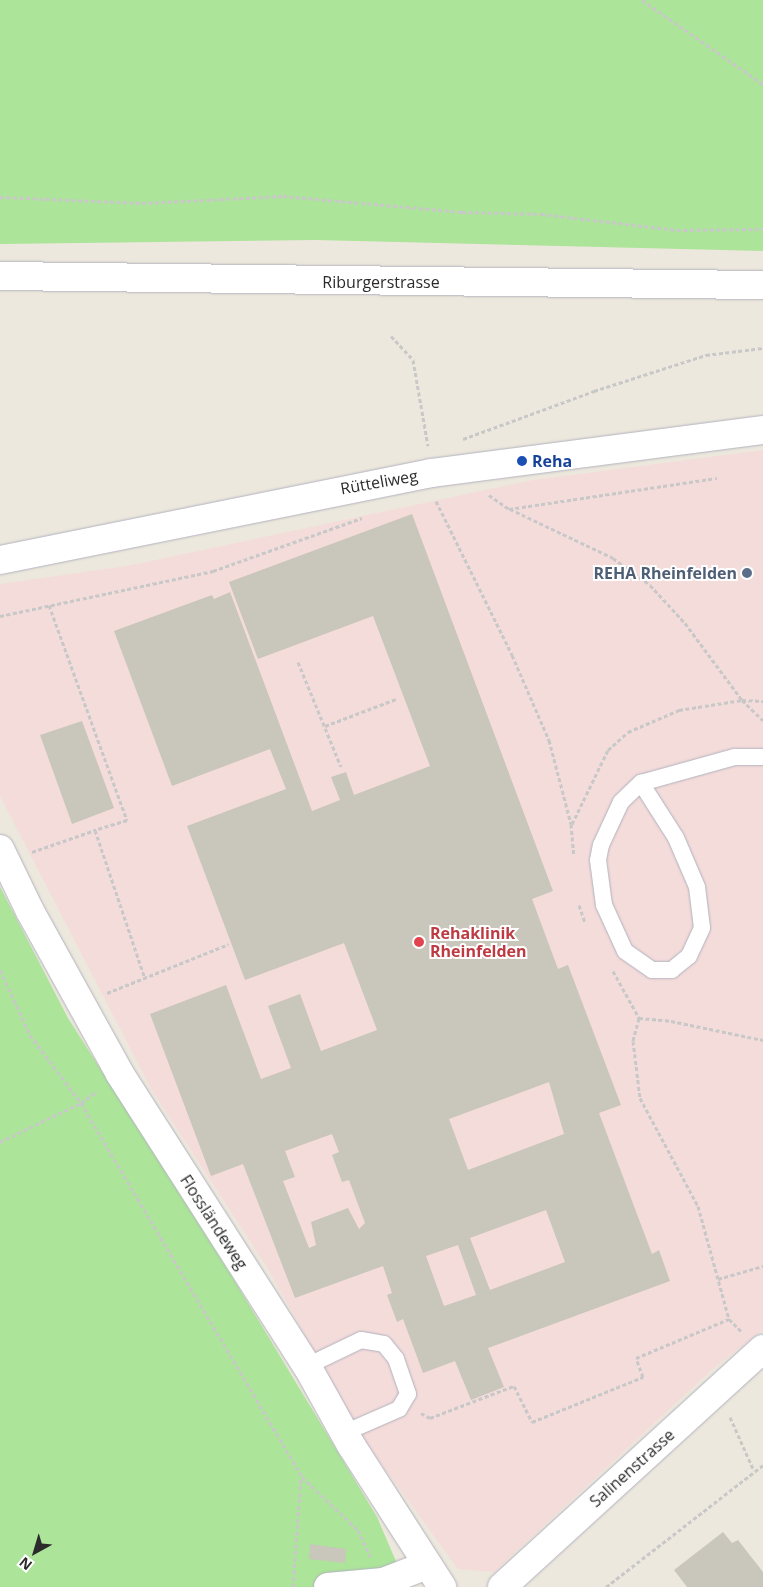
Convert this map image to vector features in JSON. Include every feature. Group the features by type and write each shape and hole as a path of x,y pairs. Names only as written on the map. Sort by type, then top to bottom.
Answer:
{"street":[{"name":"Riburgerstrasse","path":"0,276 763,285"},
{"name":"Rütteliweg","path":"0,560 431,473 763,430"},
{"name":"Flossländeweg","path":"0,849 30,911 120,1074 307,1366 344,1433 442,1587"},
{"name":"Salinenstrasse","path":"502,1587 762,1350"},
{"path":"328,1587 383,1582 427,1565"}],"lane":[{"path":"641,783 676,838 697,886 702,928 689,956 672,970 652,970 625,951 604,905 598,860 602,845 621,802 641,783 734,757 763,757"},
{"path":"307,1366 362,1340 384,1344 396,1359 408,1394 403,1402 398,1409 344,1433"}],"path":[{"path":"642,0 763,84"},
{"path":"0,197 142,203 283,196 462,212 541,214 677,230 763,229"},
{"path":"391,336 413,360 429,451"},
{"path":"456,441 594,391 706,355 763,348"},
{"path":"509,509 717,478"},
{"path":"487,493 509,509 613,558 650,585 685,623 742,700 763,720"},
{"path":"443,495 434,496 512,656 549,740 571,824 575,864"},
{"path":"0,616 214,571 371,514"},
{"path":"49,605 127,820 95,830 144,976"},
{"path":"298,662 341,767"},
{"path":"325,726 396,699"},
{"path":"571,824 608,750 628,732 679,710 742,700 763,701"},
{"path":"579,904 580,913 590,931"},
{"path":"106,993 144,976 229,944"},
{"path":"610,966 639,1018 633,1041 640,1098 698,1206 729,1320 762,1350"},
{"path":"0,970 30,1034 81,1103 302,1477 358,1530 383,1582"},
{"path":"639,1018 671,1021 763,1040"},
{"path":"0,1142 81,1103 120,1074"},
{"path":"718,1279 763,1266"},
{"path":"403,1402 430,1418 514,1386 532,1422 643,1377 636,1358 729,1320"},
{"path":"718,1390 754,1471"},
{"path":"606,1587 763,1464"},
{"path":"293,1587 302,1477"}],"shaded area":[{"name":"Rehaklinik Rheinfelden","path":"763,450 763,1330 715,1367 494,1572 458,1569 368,1446 266,1266 151,1089 0,796 0,584 127,566 533,480"}],"green space":[{"path":"0,0 763,0 763,251 315,240 0,244"},
{"path":"0,887 68,1018 231,1275 377,1517 407,1587 0,1587"}],"building":[{"path":"412,514 553,891 532,899 558,969 568,965 621,1105 599,1113 652,1254 659,1250 670,1281 488,1348 504,1387 471,1400 455,1361 423,1373 403,1319 397,1322 387,1295 392,1293 383,1266 295,1298 243,1164 211,1176 150,1014 226,985 261,1079 291,1068 268,1006 300,994 321,1051 377,1030 344,943 245,980 187,826 286,789 270,749 172,786 114,631 212,595 214,599 230,592 312,811 340,800 331,777 346,772 354,795 430,766 373,616 258,659 229,582","holes":["549,1082 564,1134 468,1170 449,1119","332,1134 339,1152 332,1155 342,1182 349,1180 365,1223 359,1229 348,1208 311,1222 316,1245 309,1248 283,1181 295,1177 285,1151","546,1210 565,1262 490,1290 470,1238","458,1245 476,1295 444,1306 426,1256"]},
{"path":"82,721 114,808 72,824 40,735"},
{"path":"723,1532 732,1543 738,1540 763,1572 763,1587 687,1587 674,1570"},
{"path":"310,1544 346,1549 345,1563 309,1559"}],"place":[{"name":"Reha","path":"522,461"},
{"name":"REHA Rheinfelden","path":"747,573"},
{"name":"Rehaklinik Rheinfelden","path":"419,942"}]}
